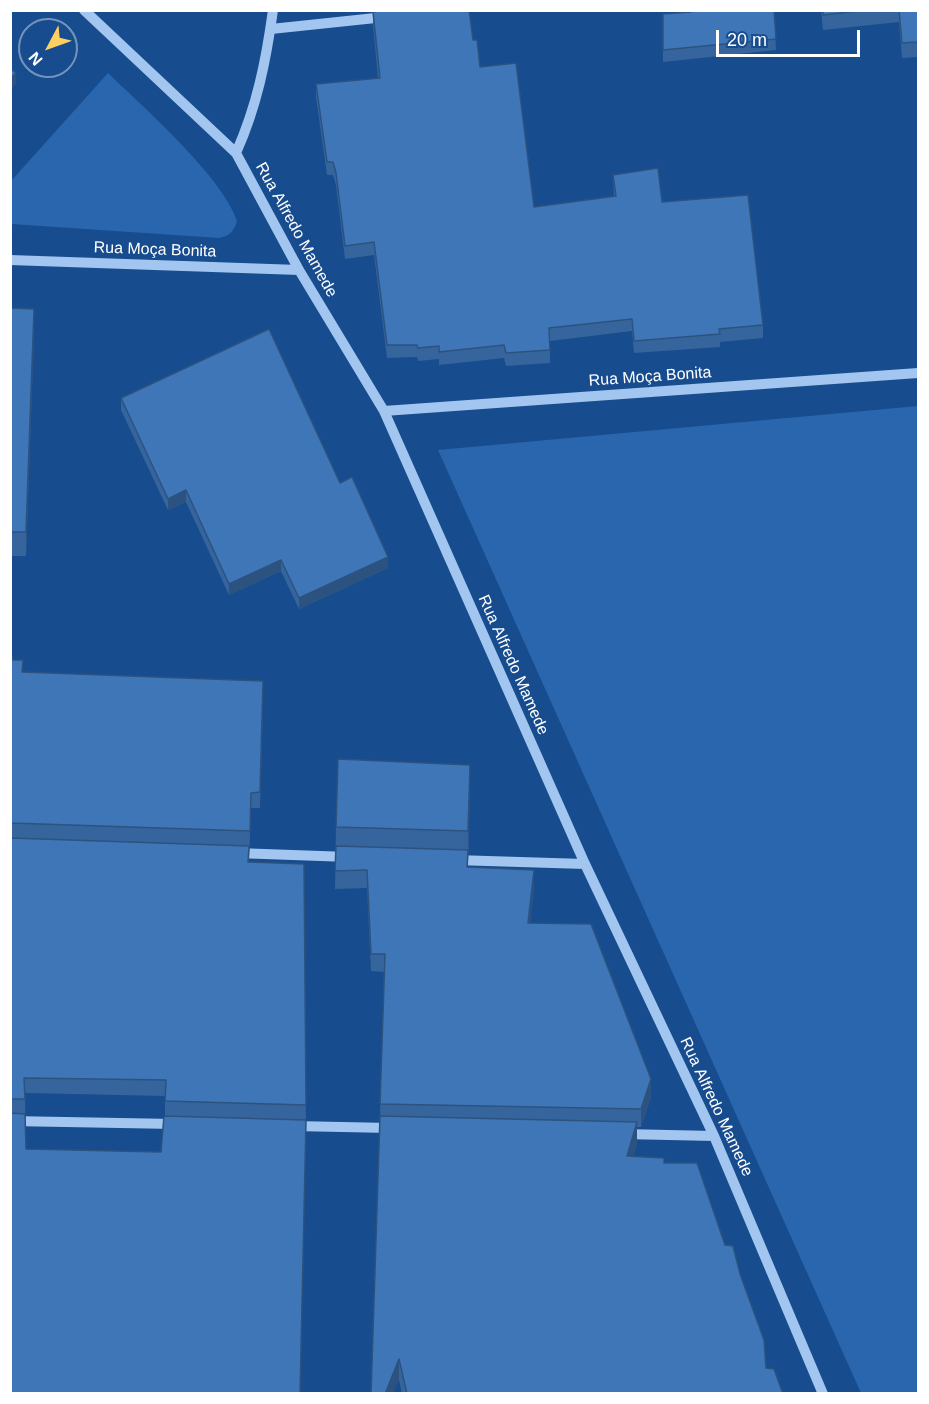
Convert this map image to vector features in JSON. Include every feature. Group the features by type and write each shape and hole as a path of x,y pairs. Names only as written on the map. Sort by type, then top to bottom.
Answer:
{"street":[{"name":"Rua Alfredo Mamede","path":"84,10 237,153 299,270 384,411 585,864 714,1136 823,1394"},
{"path":"237,153 252,116 261,84 273,10"},
{"path":"271,29 402,15"},
{"name":"Rua Moça Bonita","path":"10,260 299,270"},
{"name":"Rua Moça Bonita","path":"384,411 918,373"},
{"path":"226,853 358,857"},
{"path":"441,860 585,864"},
{"path":"10,1121 183,1124"},
{"path":"276,1126 406,1129"},
{"path":"607,1133 714,1136"}],"shaded area":[{"path":"108,73 161,123 216,184 229,203 237,221 229,234 219,238 11,224 11,181"},
{"path":"918,406 918,1393 861,1393 438,450"}],"building":[{"path":"469,10 473,40 477,40 480,67 516,63 534,207 616,196 613,175 658,168 662,202 748,195 763,325 719,329 720,334 634,341 632,319 549,328 550,350 506,353 504,345 439,352 439,346 418,348 417,345 387,345 374,242 345,246 336,173 333,162 327,162 316,84 380,78 373,12"},
{"path":"691,10 774,10 776,39 663,50 663,14 691,12"},
{"path":"823,10 867,10 823,15"},
{"path":"899,10 918,10 918,42 902,43"},
{"path":"10,68 16,73 10,79"},
{"path":"10,308 34,309 26,532 10,532"},
{"path":"269,329 340,483 352,477 388,557 299,598 281,560 229,584 186,490 168,499 121,398"},
{"path":"10,656 12,660 23,660 22,672 263,681 260,792 251,793 250,831 10,823"},
{"path":"338,759 470,765 468,831 336,827"},
{"path":"10,838 249,846 248,862 304,864 306,1105 165,1101 166,1080 24,1078 25,1099 10,1099"},
{"path":"336,846 468,850 467,867 534,870 528,923 591,924 651,1079 641,1109 380,1104 385,954 371,954 367,870 335,871"},
{"path":"10,1113 25,1114 26,1149 161,1152 164,1116 306,1120 300,1394 10,1394"},
{"path":"380,1116 637,1122 627,1156 664,1158 664,1163 697,1163 725,1245 733,1246 740,1274 764,1340 766,1368 774,1369 783,1394 407,1394 399,1359 385,1394 371,1394"}]}
